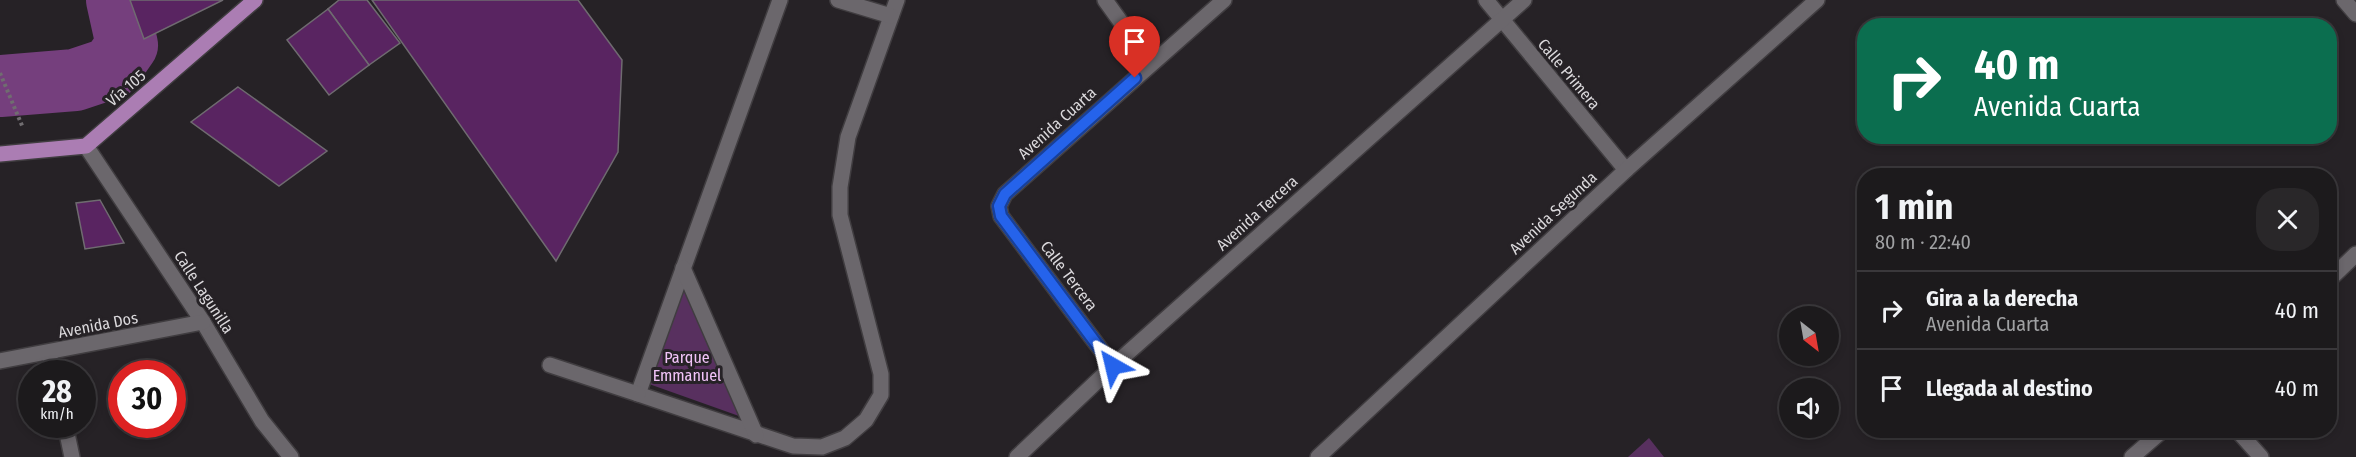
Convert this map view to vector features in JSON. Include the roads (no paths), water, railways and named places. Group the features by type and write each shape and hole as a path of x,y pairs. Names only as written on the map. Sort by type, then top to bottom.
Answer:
{"main road":[{"name":"Vía 105","path":"87,146 255,0"},
{"path":"0,154 87,146"}],"street":[{"path":"638,394 780,0"},
{"path":"838,0 891,16"},
{"path":"550,365 793,446 822,447 844,438 866,420 881,395 881,374 840,215 840,186 848,137 897,0"},
{"path":"1105,0 1151,64"},
{"name":"Avenida Cuarta","path":"999,206 1005,194 1224,0"},
{"name":"Calle Primera","path":"1486,0 1626,170"},
{"name":"Avenida Tercera","path":"1017,457 1113,366 1524,0"},
{"name":"Avenida Segunda","path":"1318,457 1626,170 1817,0"},
{"name":"Calle Lagunilla","path":"87,146 203,322 262,421 291,457"},
{"name":"Calle Tercera","path":"999,206 1001,216 1113,366"},
{"path":"2337,272 2356,254"},
{"path":"683,268 756,435"},
{"name":"Avenida Dos","path":"0,361 203,322"},
{"path":"49,353 50,360"},
{"path":"68,438 72,457"},
{"path":"2132,457 2154,438"},
{"path":"2244,438 2262,457"}],"waterway":[{"path":"0,86 75,80 111,68 127,45 117,0"}],"park label":[{"name":"Parque Emmanuel","path":"687,366"}]}
